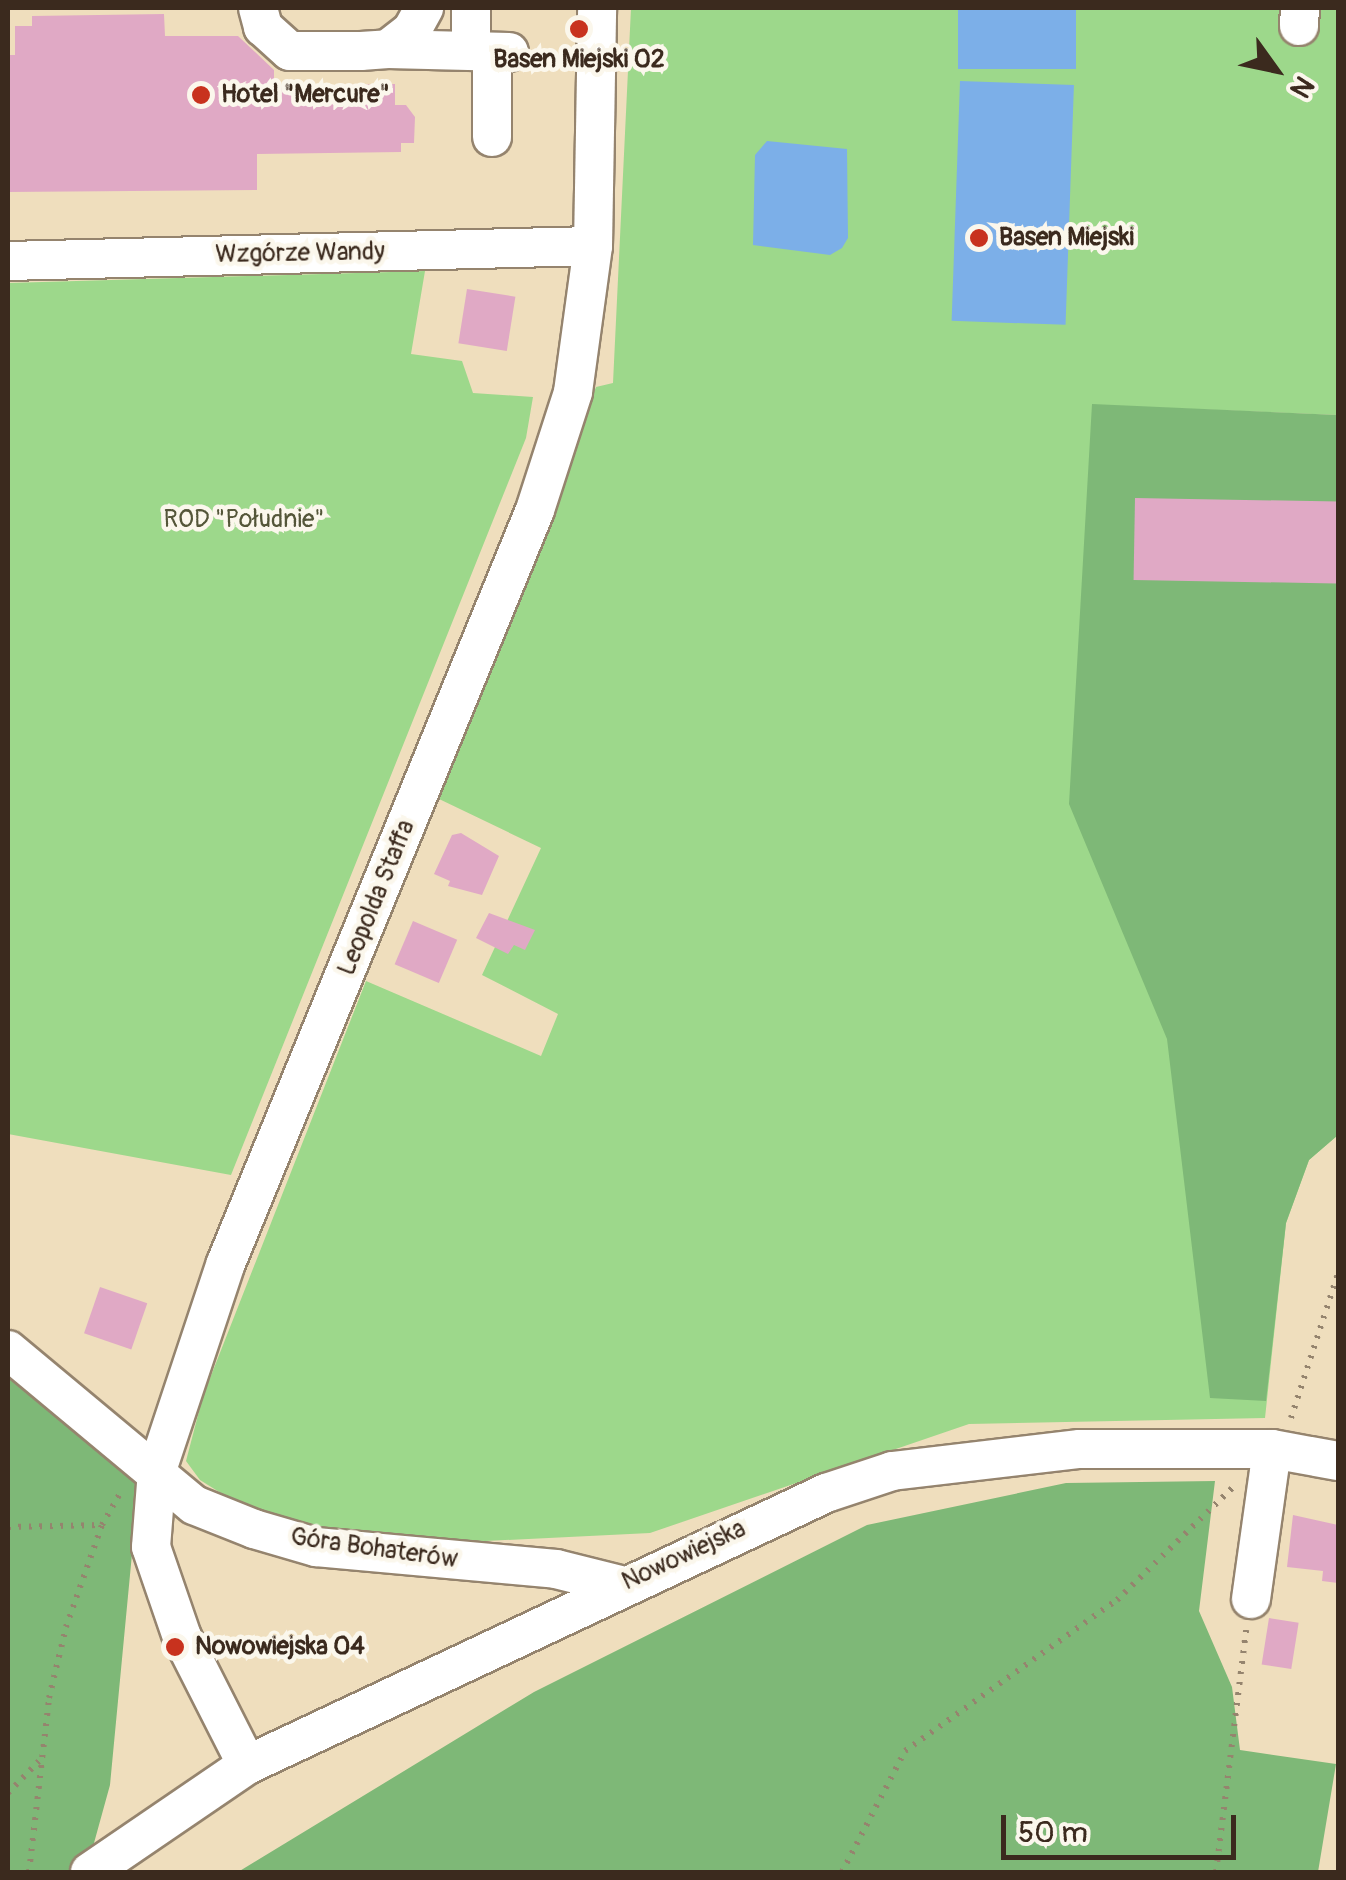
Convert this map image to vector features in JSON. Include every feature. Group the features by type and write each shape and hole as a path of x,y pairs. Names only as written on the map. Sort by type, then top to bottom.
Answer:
{"street":[{"path":"258,8 262,27 290,50 491,52"},
{"path":"388,49 412,30 424,8"},
{"path":"471,8 491,52 492,136"},
{"name":"Leopolda Staffa","path":"247,1765 182,1636 151,1547 157,1470 245,1213 535,510 573,392 593,246 597,8"},
{"name":"Wzgórze Wandy","path":"8,261 593,246"},
{"name":"Góra Bohaterów","path":"8,1350 108,1437 157,1470 194,1505 316,1547 556,1569 620,1585"},
{"name":"Nowowiejska","path":"90,1872 247,1765 770,1516 892,1472 1080,1449 1272,1449 1338,1461"},
{"path":"1251,1599 1272,1449"}],"path":[{"path":"842,1872 905,1751 1118,1600 1272,1449 1299,1406 1338,1273"},
{"path":"29,1872 40,1760 66,1627 102,1525 131,1479 157,1470"},
{"path":"8,1526 102,1525"},
{"path":"1216,1872 1251,1599"},
{"path":"8,1792 40,1760"}],"green space":[{"path":"631,8 1338,8 1338,415 1092,405 1338,1135 1309,1160 1286,1223 1265,1418 969,1424 650,1533 485,1541 357,1537 303,1527 224,1495 200,1480 186,1461 203,1396 366,981 541,1056 558,1014 482,975 541,848 437,798 596,387 613,383"},
{"name":"ROD \"Południe\"","path":"425,271 411,354 462,361 473,393 533,397 526,438 231,1175 8,1134 8,283"},
{"path":"1092,404 1338,415 1338,1135 1309,1160 1286,1223 1266,1401 1210,1398 1167,1039 1069,804"},
{"path":"8,1348 157,1470 136,1512 110,1785 86,1872 8,1872"},
{"path":"1215,1481 1199,1611 1232,1687 1240,1750 1336,1764 1318,1872 238,1872 534,1692 867,1525 1066,1483"}],"water":[{"path":"958,8 1076,8 1076,69 958,69"},
{"path":"960,81 1074,85 1066,325 952,321"},
{"path":"767,141 847,149 848,238 842,248 830,255 753,245 755,155"}],"building":[{"name":"Hotel \"Mercure\"","path":"164,14 165,36 238,36 274,70 274,86 395,84 395,105 406,105 415,117 414,143 401,143 401,152 257,154 257,190 8,192 8,55 15,55 15,26 32,26 32,16"},
{"path":"467,289 515,297 507,351 458,343"},
{"path":"1135,498 1338,502 1337,584 1134,580"},
{"path":"461,833 499,856 482,895 448,886 450,881 434,874 452,835"},
{"path":"489,913 535,930 525,950 514,945 508,954 476,938"},
{"path":"413,921 457,940 439,983 395,964"},
{"path":"100,1287 147,1303 131,1350 84,1333"},
{"path":"1293,1515 1338,1525 1338,1583 1322,1581 1323,1571 1287,1567"},
{"path":"1269,1618 1299,1623 1291,1669 1262,1664"}],"place":[{"name":"Basen Miejski 02","path":"579,29"},
{"name":"Hotel \"Mercure\"","path":"201,95"},
{"name":"Basen Miejski","path":"979,238"},
{"name":"Nowowiejska 04","path":"175,1647"}]}
